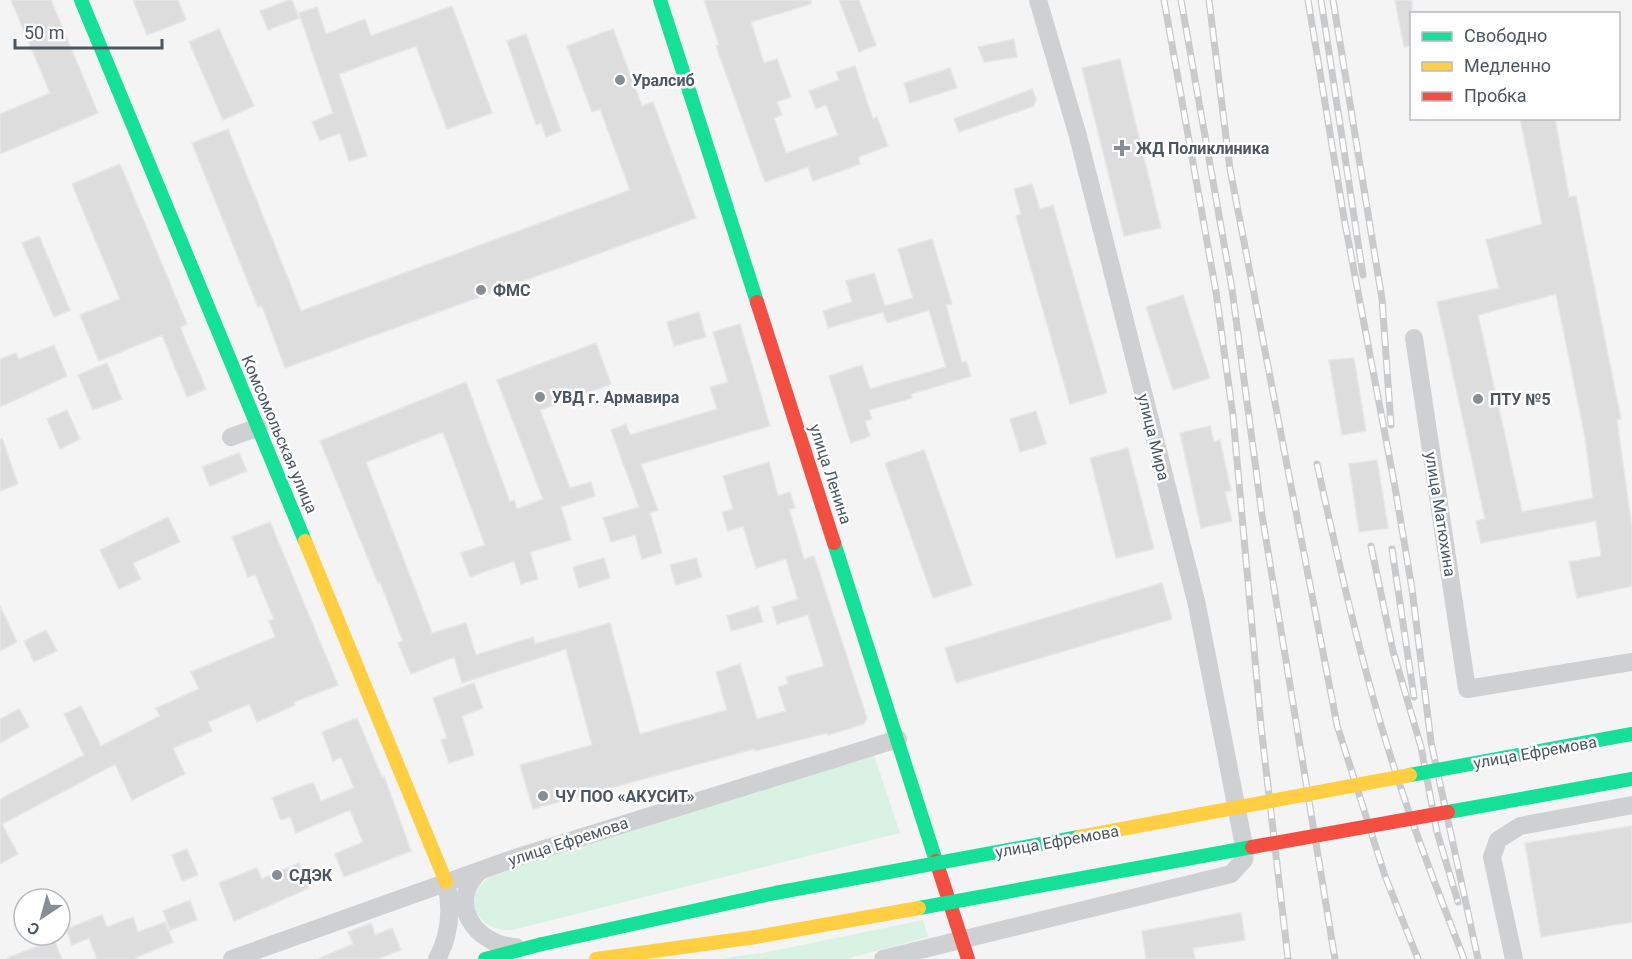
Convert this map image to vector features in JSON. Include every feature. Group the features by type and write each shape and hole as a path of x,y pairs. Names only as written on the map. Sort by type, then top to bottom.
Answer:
{"main road":[{"name":"Комсомольская улица","path":"81,0 446,882"},
{"name":"улица Ленина","path":"660,0 968,959"},
{"name":"улица Ефремова","path":"485,959 775,893 1632,734"},
{"path":"596,959 756,937 1632,779"}],"street":[{"name":"улица Мира","path":"962,940 1232,874 1244,860 1245,851 1197,605 1078,136 1038,0"},
{"name":"улица Матюхина","path":"1414,338 1467,689 1632,662"},
{"path":"231,437 259,427"},
{"name":"улица Ефремова","path":"232,959 482,869 898,739"},
{"path":"1514,959 1492,856 1498,840 1520,826 1632,805"},
{"path":"472,924 467,913 465,895 470,882 482,869"},
{"path":"446,882 472,924 491,942 506,946 535,946"},
{"path":"437,959 449,928 450,909 446,882"},
{"path":"884,959 962,940"}],"green space":[{"path":"874,755 900,833 513,930 488,925 475,909 474,900 477,890 497,873"},
{"path":"923,920 928,937 847,959 719,959 768,952"}],"building":[{"path":"11,0 51,0 98,113 0,154 0,114 50,93"},
{"path":"133,0 178,0 186,20 147,35"},
{"path":"292,0 299,18 268,30 260,11"},
{"path":"704,0 811,0 811,4 751,22 764,63 777,59 791,97 777,102 782,115 774,118 786,153 838,135 826,105 816,109 809,91 839,80 836,72 855,66 873,119 877,117 888,146 858,157 860,164 813,181 808,167 765,182 716,46 719,45"},
{"path":"839,0 859,0 876,45 859,52"},
{"path":"1395,0 1412,0 1410,46 1404,47"},
{"path":"452,6 492,113 447,129 416,46 339,74 367,156 349,161 340,133 320,141 312,122 333,113 299,13 317,7 326,34 365,19 371,36"},
{"path":"219,29 254,106 223,120 189,42"},
{"path":"613,29 642,106 653,102 696,218 285,368 262,306 258,307 192,143 228,129 301,311 630,190 600,109 592,112 567,46"},
{"path":"526,34 561,131 546,137 541,123 536,125 507,41"},
{"path":"1014,39 1017,57 984,62 978,47"},
{"name":"ЖД Поликлиника","path":"1120,59 1161,228 1124,236 1082,68"},
{"path":"950,68 957,88 910,103 904,83"},
{"path":"1032,89 1036,99 1034,106 959,132 954,119"},
{"path":"1520,120 1555,120 1569,197 1576,196 1621,419 1617,420 1632,529 1632,586 1577,598 1569,562 1601,556 1596,521 1481,543 1476,521 1485,519 1437,302 1499,288 1486,240 1542,224","holes":["1556,294 1585,437 1593,498 1522,512 1478,315"]},
{"path":"120,164 187,324 180,327 206,389 187,397 162,335 99,361 80,315 120,299 72,184"},
{"path":"1032,184 1040,209 1053,205 1107,393 1070,404 1016,216 1021,214 1014,189"},
{"path":"39,236 70,310 54,317 22,243"},
{"path":"932,239 952,304 946,305 962,363 966,361 971,376 911,394 912,398 869,410 872,419 865,421 870,436 851,443 829,376 862,365 870,389 946,367 929,310 887,323 883,312 828,328 823,311 852,302 846,281 874,273 885,306 913,298 898,249"},
{"path":"1183,295 1210,378 1173,390 1146,307"},
{"path":"699,312 706,337 674,346 667,322"},
{"path":"740,324 770,426 641,464 658,510 650,513 662,553 642,559 635,535 611,542 603,518 639,507 611,430 626,424 630,435 717,409 710,387 728,382 713,332"},
{"path":"596,343 611,384 540,410 570,488 591,482 595,496 561,507 571,540 530,552 538,579 521,584 514,561 470,577 461,553 485,545 443,432 366,462 432,633 466,623 476,655 533,637 535,644 610,623 640,734 727,710 716,672 740,664 757,719 786,711 778,687 788,684 786,677 824,666 808,615 777,624 772,607 798,599 786,559 756,568 743,526 728,531 722,512 733,509 723,476 769,462 778,496 790,492 795,508 789,509 804,559 814,556 867,718 864,724 828,735 827,733 755,751 754,749 533,809 520,765 592,745 566,649 462,683 454,657 411,674 398,643 403,641 380,582 378,583 320,441 466,382 510,502 514,500 517,509 543,499 497,380"},
{"path":"54,345 67,376 0,407 0,359 16,353 19,359"},
{"path":"1354,358 1366,431 1342,435 1329,360"},
{"path":"107,363 122,399 93,410 78,375"},
{"path":"67,410 80,439 60,449 47,419"},
{"path":"1036,411 1046,444 1020,452 1010,419"},
{"path":"1210,426 1214,442 1220,440 1231,491 1225,492 1232,521 1201,528 1180,433"},
{"path":"2,438 18,484 0,491 0,439"},
{"path":"1128,448 1154,549 1116,558 1090,458"},
{"path":"924,450 972,585 933,598 885,463"},
{"path":"239,453 247,471 210,486 202,467"},
{"path":"1377,460 1388,528 1359,532 1349,464"},
{"path":"168,517 180,542 133,563 141,579 119,589 100,550"},
{"path":"270,522 338,685 294,702 295,705 257,722 249,704 208,722 212,731 173,748 185,774 132,800 115,764 2,824 18,854 0,864 0,799 84,755 64,714 81,706 101,746 160,716 156,708 199,689 191,672 275,637 269,621 274,619 255,574 248,577 232,537"},
{"path":"604,558 610,578 579,588 573,567"},
{"path":"696,558 702,577 676,585 670,565"},
{"path":"1162,583 1172,619 956,683 945,648"},
{"path":"0,606 17,642 0,651"},
{"path":"758,606 763,622 731,631 727,616"},
{"path":"46,630 57,651 34,662 24,641"},
{"path":"474,683 483,708 462,716 474,755 449,763 441,740 447,738 433,698"},
{"path":"19,709 29,727 0,743 0,719"},
{"path":"357,718 382,777 384,776 411,851 344,877 335,854 363,842 350,810 296,833 290,817 281,820 272,798 313,782 321,801 354,788 341,757 333,761 322,732"},
{"path":"1632,826 1632,922 1541,937 1525,843"},
{"path":"187,849 198,875 182,881 172,855"},
{"path":"299,863 309,888 234,921 219,883 257,868 262,879"},
{"path":"190,900 197,920 170,930 163,911"},
{"path":"1241,913 1245,940 1193,948 1195,959 1146,959 1142,931"},
{"path":"102,915 107,927 133,917 138,932 165,922 173,942 133,959 97,959 89,938 72,945 72,927"},
{"path":"371,923 375,935 392,928 401,950 377,959 318,959 353,944 348,932"},
{"path":"36,947 57,947 62,959 7,959"}],"railway":[{"path":"1164,0 1216,292 1233,416 1261,726 1288,959"},
{"path":"1181,0 1232,289 1262,515 1335,959"},
{"path":"1209,0 1230,169 1337,725 1385,876 1418,959"},
{"path":"1308,0 1344,218 1412,589 1431,742 1478,959"},
{"path":"1321,0 1363,275"},
{"path":"1333,0 1382,299 1391,425"},
{"path":"1317,464 1377,713 1396,775 1464,959"},
{"path":"1371,546 1393,651 1421,747 1437,832 1458,902"},
{"path":"1392,549 1414,697"}],"traffic: fast":[{"path":"81,0 305,541"},
{"path":"660,0 757,302"},
{"path":"834,543 936,861"},
{"path":"1410,775 1632,734"},
{"path":"1448,812 1632,779"},
{"path":"542,944 775,893 1079,837"},
{"path":"919,908 1252,847"},
{"path":"485,959 542,944"}],"traffic: slow":[{"path":"305,541 446,882"},
{"path":"1079,837 1410,775"},
{"path":"596,959 756,937 919,908"}],"traffic: jam":[{"path":"757,302 834,543"},
{"path":"1252,847 1448,812"},
{"path":"936,861 968,959"}],"place":[{"name":"Уралсиб","path":"620,80"},
{"name":"ЖД Поликлиника","path":"1122,148"},
{"name":"ФМС","path":"481,290"},
{"name":"УВД г. Армавира","path":"540,397"},
{"name":"ПТУ №5","path":"1478,399"},
{"name":"ЧУ ПОО «АКУСИТ»","path":"543,796"},
{"name":"СДЭК","path":"277,875"}]}
